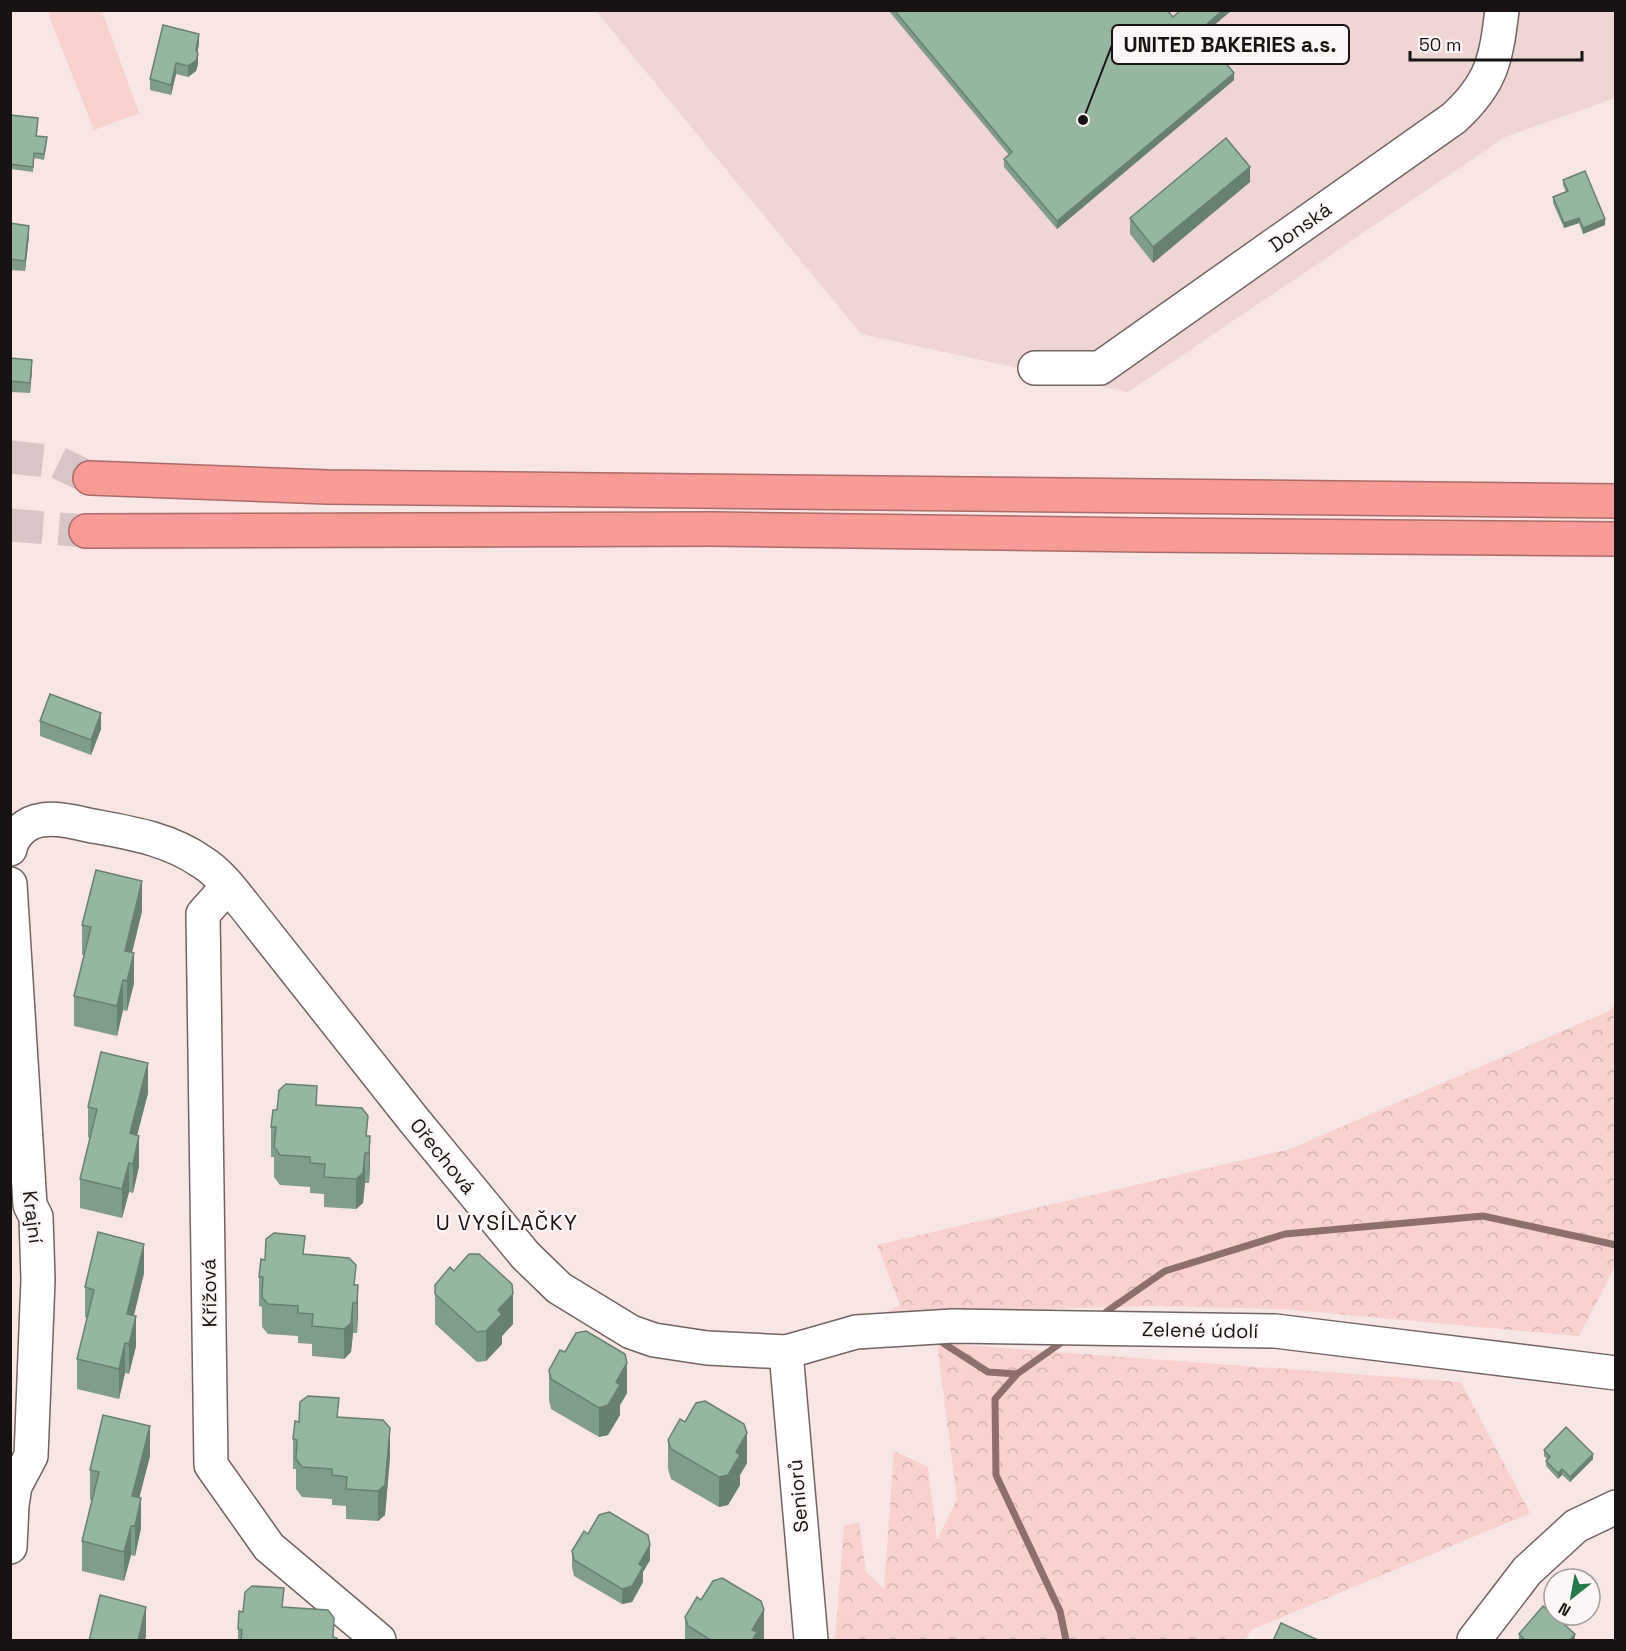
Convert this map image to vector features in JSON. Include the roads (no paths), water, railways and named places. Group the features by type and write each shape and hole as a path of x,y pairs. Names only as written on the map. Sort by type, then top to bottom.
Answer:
{"highway":[{"path":"90,478 327,487 1616,501"},
{"path":"86,531 713,529 1157,536 1616,539"}],"street":[{"name":"Donská","path":"1035,368 1100,369 1454,118 1469,104 1486,81 1497,53 1502,10"},
{"path":"10,849 17,834 29,824 43,820 75,822 145,836 182,850 204,863 228,886"},
{"name":"Krajní","path":"10,884 30,1205 36,1217 38,1280 31,1456 15,1486 10,1547"},
{"name":"Ořechová","path":"228,886 488,1211 525,1255 559,1288 631,1332 654,1340 706,1348 786,1352"},
{"name":"Křížová","path":"228,886 203,914 211,1465 269,1547 379,1641"},
{"name":"Zelené údolí","path":"786,1352 856,1332 953,1326 1275,1331 1616,1373"},
{"name":"Seniorů","path":"786,1352 812,1641"},
{"path":"1474,1641 1527,1571 1576,1526 1616,1507"}],"waterway":[{"path":"1106,1312 1165,1271 1285,1234 1483,1216 1616,1245"},
{"path":"943,1343 988,1372 1017,1374 1065,1340"},
{"path":"1017,1374 995,1399 996,1475 1060,1611 1066,1640"}],"tunnel":[{"path":"10,457 57,462 90,478"},
{"path":"10,525 86,531"}],"place":[{"name":"UNITED BAKERIES a.s.","path":"1083,120"}],"district":[{"name":"U VYSÍLAČKY","path":"507,1222"}]}
